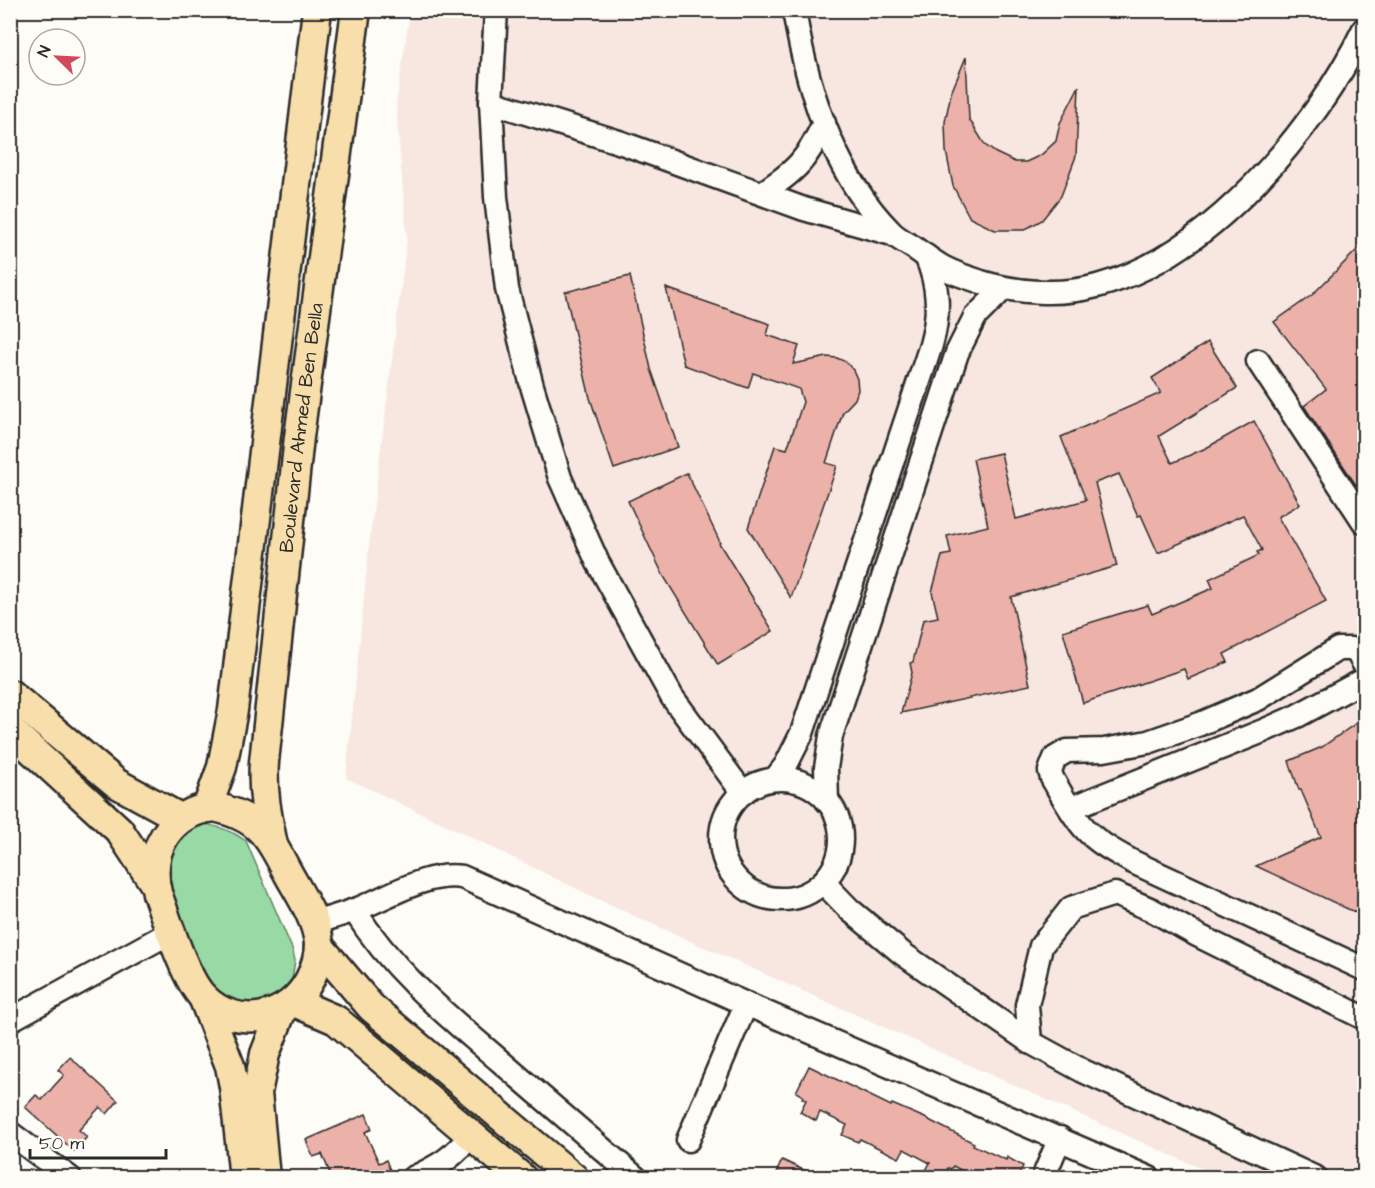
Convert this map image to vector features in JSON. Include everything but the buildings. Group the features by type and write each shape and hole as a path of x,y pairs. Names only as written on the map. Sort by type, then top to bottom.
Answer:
{"main road":[{"name":"Boulevard Ahmed Ben Bella","path":"207,807 222,767 233,710 317,10"},
{"name":"Boulevard Ahmed Ben Bella","path":"273,845 265,807 264,762 299,437 356,10"},
{"path":"10,694 116,783 180,818"},
{"path":"10,730 119,830 154,883 192,983 203,997 217,1008 233,1015 251,1017 269,1015 288,1006 336,1020 522,1178"},
{"path":"154,883 155,862 160,844 180,818 207,807 230,810 247,817 260,828 273,845 316,934 371,1007 574,1178"},
{"path":"265,1178 257,1093 265,1054 288,1006 305,988 315,969 316,934"},
{"path":"203,997 230,1066 244,1178"}],"street":[{"path":"496,10 491,102 496,197 507,289 532,386 560,478 598,563 672,697 743,793"},
{"path":"794,10 804,62 824,123 854,185 869,208 892,234 940,266 963,276 1003,289 1049,291 1073,291 1119,279 1154,262 1220,218 1249,191 1299,133 1341,73 1365,29"},
{"path":"491,102 622,143 804,209 892,234"},
{"path":"762,193 786,177 806,158 824,123"},
{"path":"776,779 786,765 802,733 931,345 938,306 935,280 926,256"},
{"path":"827,801 826,768 834,728 957,353 975,317 1003,289"},
{"path":"1258,361 1365,522"},
{"path":"1365,664 1357,652 1351,649 1338,649 1258,699 1191,728 1131,746 1060,753 1054,758 1050,771 1071,808 1091,835 1133,862 1365,969"},
{"path":"1071,808 1263,731 1365,680"},
{"path":"776,779 809,787 827,801 838,820 841,842 835,864 823,882 803,895 779,900 756,894 736,880 724,859 721,835 727,812 743,793 753,786 776,779"},
{"path":"316,934 354,910 430,879 448,875 462,877 746,1004 1149,1178"},
{"path":"823,882 850,910 903,954 1030,1042 1083,1071 1316,1178"},
{"path":"1030,1042 1027,1005 1041,946 1071,908 1115,894 1152,910 1197,935 1365,1018"},
{"path":"354,910 373,940 407,979 636,1178"},
{"path":"10,1020 171,932"},
{"path":"688,1140 746,1004"},
{"path":"413,1178 444,1162 463,1146 471,1134"},
{"path":"1043,1178 1060,1138"},
{"path":"14,1142 70,1178"}],"shaded area":[{"path":"410,11 1364,11 1364,1177 1220,1177 612,906 346,778 370,538 407,238 396,105"}],"green space":[{"path":"198,823 224,829 246,841 293,951 295,961 292,979 273,1001 247,1006 213,991 187,944 159,877 167,848"}]}
